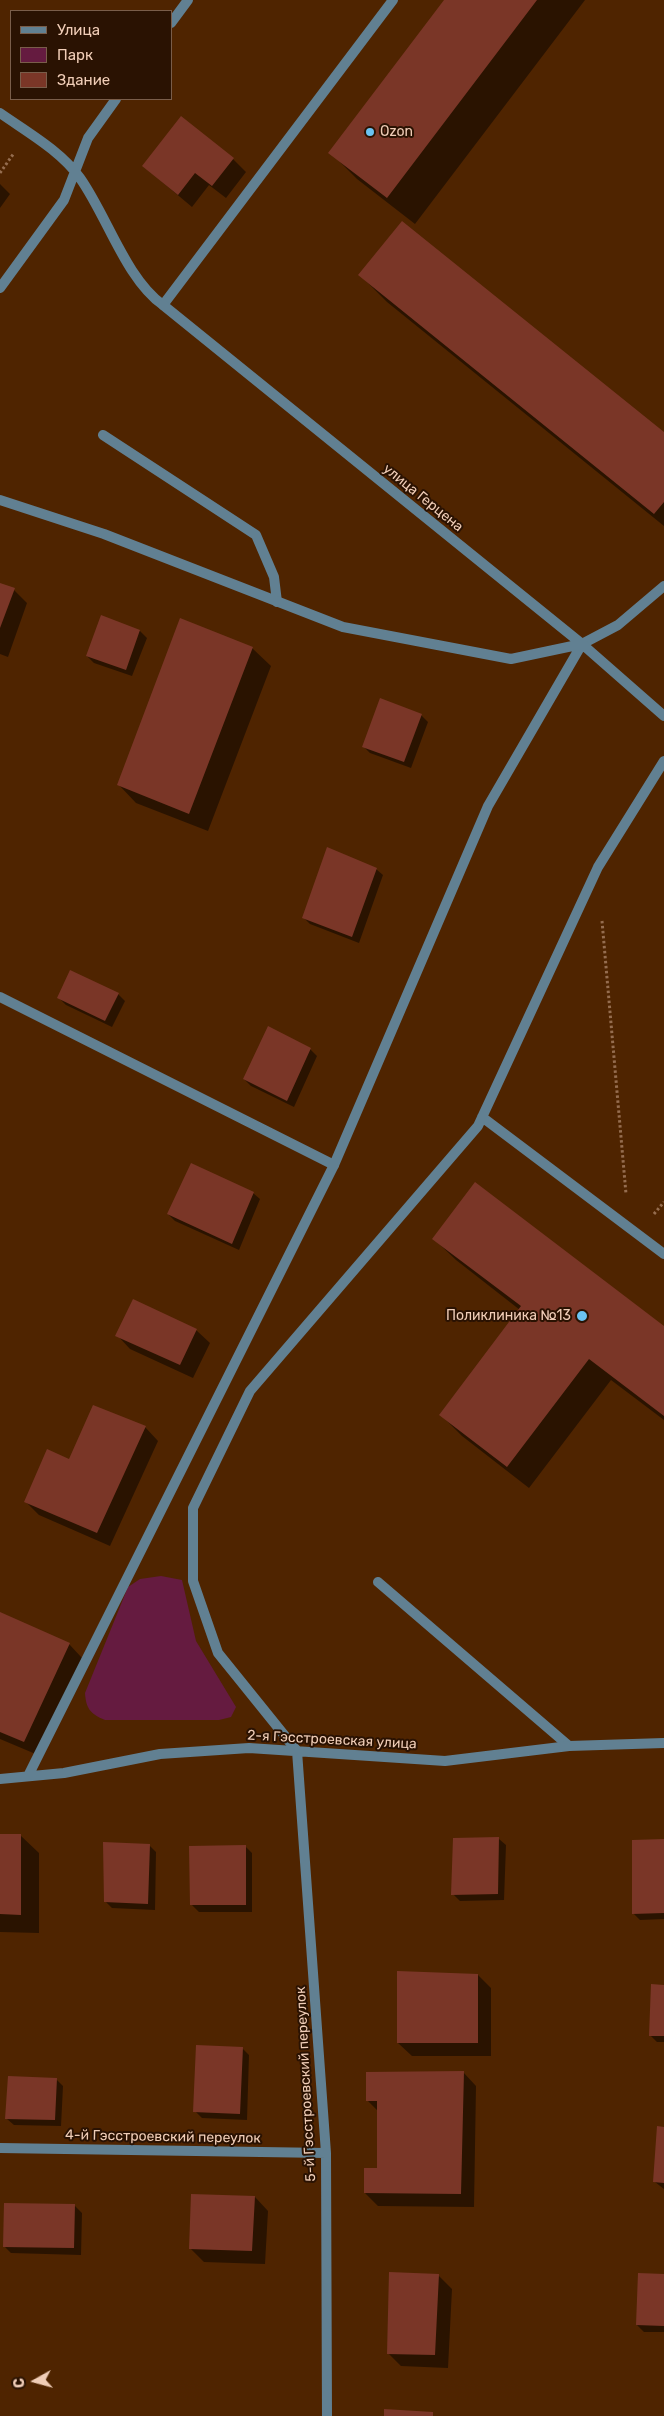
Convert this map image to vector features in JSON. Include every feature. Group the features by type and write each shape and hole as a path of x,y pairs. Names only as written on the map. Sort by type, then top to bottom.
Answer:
{"street":[{"path":"172,22 188,0"},
{"path":"162,306 394,0"},
{"path":"0,288 64,200 88,138 115,100"},
{"name":"улица Герцена","path":"0,113 61,157 75,172 88,191 145,291 582,644 664,716"},
{"path":"103,435 256,535 274,577 277,602"},
{"path":"0,500 104,534 343,628 511,659 582,644 618,625 664,586"},
{"path":"28,1776 334,1165 488,806 582,644"},
{"path":"297,1751 218,1653 193,1581 193,1508 250,1391 478,1126 598,866 664,761"},
{"path":"0,997 334,1165"},
{"path":"482,1117 664,1254"},
{"path":"378,1582 569,1746"},
{"name":"2-я Гэсстроевская улица","path":"0,1779 64,1773 160,1754 249,1748 445,1761 569,1746 664,1743"},
{"name":"5-й Гэсстроевский переулок","path":"297,1751 326,2153 327,2416"},
{"name":"4-й Гэсстроевский переулок","path":"0,2148 326,2153"}],"path":[{"path":"602,916 627,1203"}],"green space":[{"path":"161,1576 182,1580 196,1641 236,1707 231,1717 219,1720 105,1720 92,1713 86,1703 85,1693 128,1587 140,1579"}],"building":[{"path":"444,0 537,0 387,198 328,153"},
{"path":"181,116 234,158 212,186 195,173 178,195 142,166"},
{"path":"402,221 664,432 664,502 654,514 358,275"},
{"path":"0,583 15,588 0,628"},
{"path":"101,615 140,630 126,670 86,656"},
{"path":"180,618 253,647 189,814 117,785"},
{"path":"380,698 422,714 404,762 362,747"},
{"path":"327,847 377,868 352,937 302,918"},
{"path":"70,970 119,993 105,1021 57,998"},
{"path":"268,1026 311,1048 287,1101 243,1079"},
{"path":"191,1163 254,1192 232,1244 167,1214"},
{"name":"Поликлиника №13","path":"475,1182 664,1326 664,1416 589,1359 507,1467 439,1415 521,1306 432,1239"},
{"path":"133,1299 197,1329 180,1365 115,1336"},
{"path":"93,1405 146,1426 97,1533 24,1502 47,1449 69,1459"},
{"path":"0,1612 70,1643 24,1742 0,1732"},
{"path":"0,1834 21,1834 21,1915 0,1914"},
{"path":"499,1837 498,1894 451,1895 453,1838"},
{"path":"664,1839 664,1913 632,1914 632,1840"},
{"path":"103,1842 150,1844 148,1904 104,1902"},
{"path":"246,1845 246,1905 190,1905 189,1846"},
{"path":"397,1971 478,1974 478,2043 397,2043"},
{"path":"651,1984 664,1985 664,2036 649,2036"},
{"path":"196,2045 243,2047 240,2114 193,2112"},
{"path":"464,2071 461,2194 364,2193 364,2168 377,2168 377,2101 366,2101 366,2072"},
{"path":"8,2076 57,2078 55,2120 5,2119"},
{"path":"657,2126 664,2127 664,2183 653,2182"},
{"path":"191,2194 255,2196 252,2251 189,2249"},
{"path":"4,2203 75,2204 74,2248 3,2247"},
{"path":"389,2272 439,2274 435,2355 387,2354"},
{"path":"638,2273 664,2274 664,2326 636,2325"},
{"path":"384,2409 433,2412 433,2416 384,2416"}],"place":[{"name":"Ozon","path":"370,132"},
{"name":"Поликлиника №13","path":"582,1316"}]}
